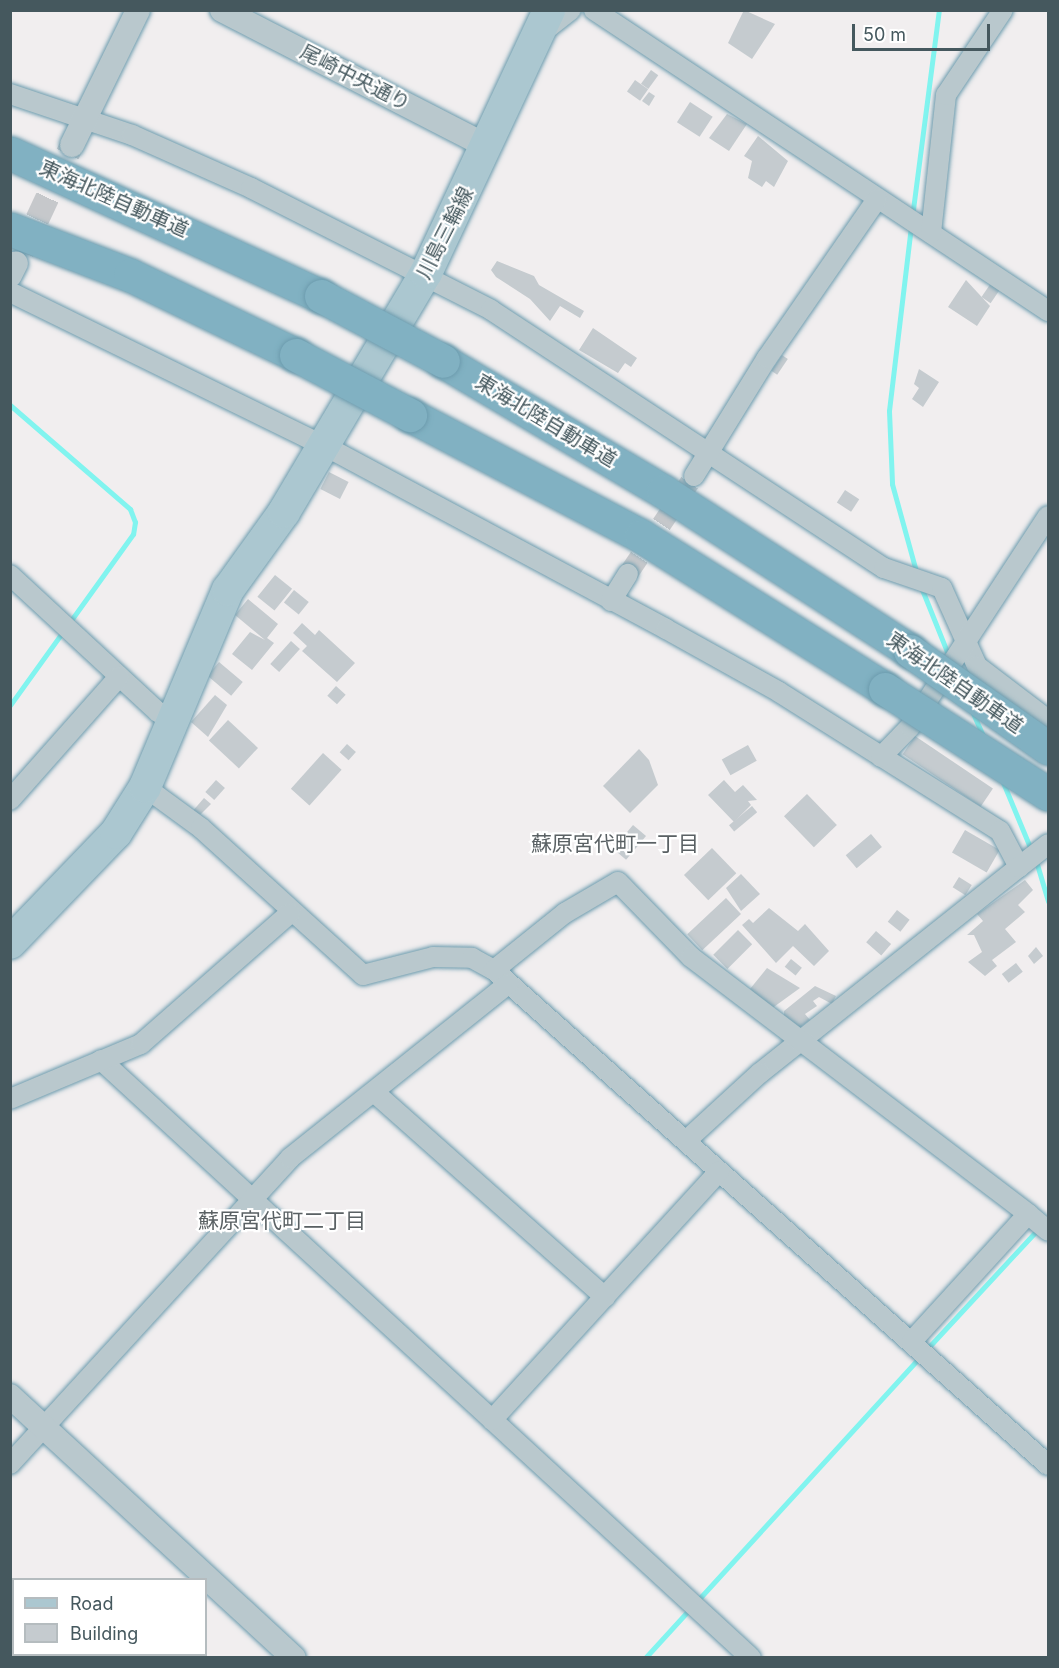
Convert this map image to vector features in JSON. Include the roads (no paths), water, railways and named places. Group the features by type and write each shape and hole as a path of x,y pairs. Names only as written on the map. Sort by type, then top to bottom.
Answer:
{"highway":[{"name":"東海北陸自動車道","path":"10,153 321,296 442,361 663,491 910,651 1048,748"},
{"name":"東海北陸自動車道","path":"10,229 130,275 296,356 640,536 1048,794"}],"main road":[{"name":"川島三輪線","path":"10,943 116,833 145,787 228,590 325,446 426,273 488,146 543,23"}],"street":[{"path":"72,146 138,10"},
{"name":"尾崎中央通り","path":"222,10 488,146"},
{"path":"543,23 571,10"},
{"path":"594,10 877,200 919,225 1048,311"},
{"path":"919,225 946,95 1003,10"},
{"path":"10,94 85,120 251,188 426,273 708,455 905,578 934,582 942,588 965,645 977,666 994,683 1048,720"},
{"path":"694,476 767,358 877,200"},
{"path":"10,292 325,446 779,692 1000,831 1023,864"},
{"path":"881,757 910,727 1048,516"},
{"path":"611,601 628,574"},
{"path":"10,575 158,712 174,717"},
{"path":"10,800 119,677"},
{"path":"145,787 201,828 290,913 363,975 433,957 472,958 494,970 934,1359 1048,1465"},
{"path":"687,1140 805,1040 1047,845"},
{"path":"494,970 564,913 618,882 691,957 805,1040 1040,1224 912,1341"},
{"path":"10,1099 141,1044 177,1016 290,913"},
{"path":"10,1464 290,1158 508,984"},
{"path":"101,1060 252,1202 751,1658"},
{"path":"374,1092 605,1297"},
{"path":"492,1420 719,1171"},
{"path":"10,1396 294,1658"}],"waterway":[{"path":"912,217 939,10"},
{"path":"911,226 889,411 892,484 917,575"},
{"path":"10,405 130,509 135,522 133,534 10,705"},
{"path":"921,587 950,659"},
{"path":"972,711 983,736"},
{"path":"1002,780 1032,852"},
{"path":"1036,861 1048,901"},
{"path":"926,1350 1038,1229"},
{"path":"645,1658 920,1357"}],"tunnel":[{"path":"22,252 72,145"},
{"path":"628,574 694,476"}],"district":[{"name":"蘇原宮代町一丁目","path":"615,844"},
{"name":"蘇原宮代町二丁目","path":"282,1221"}]}
